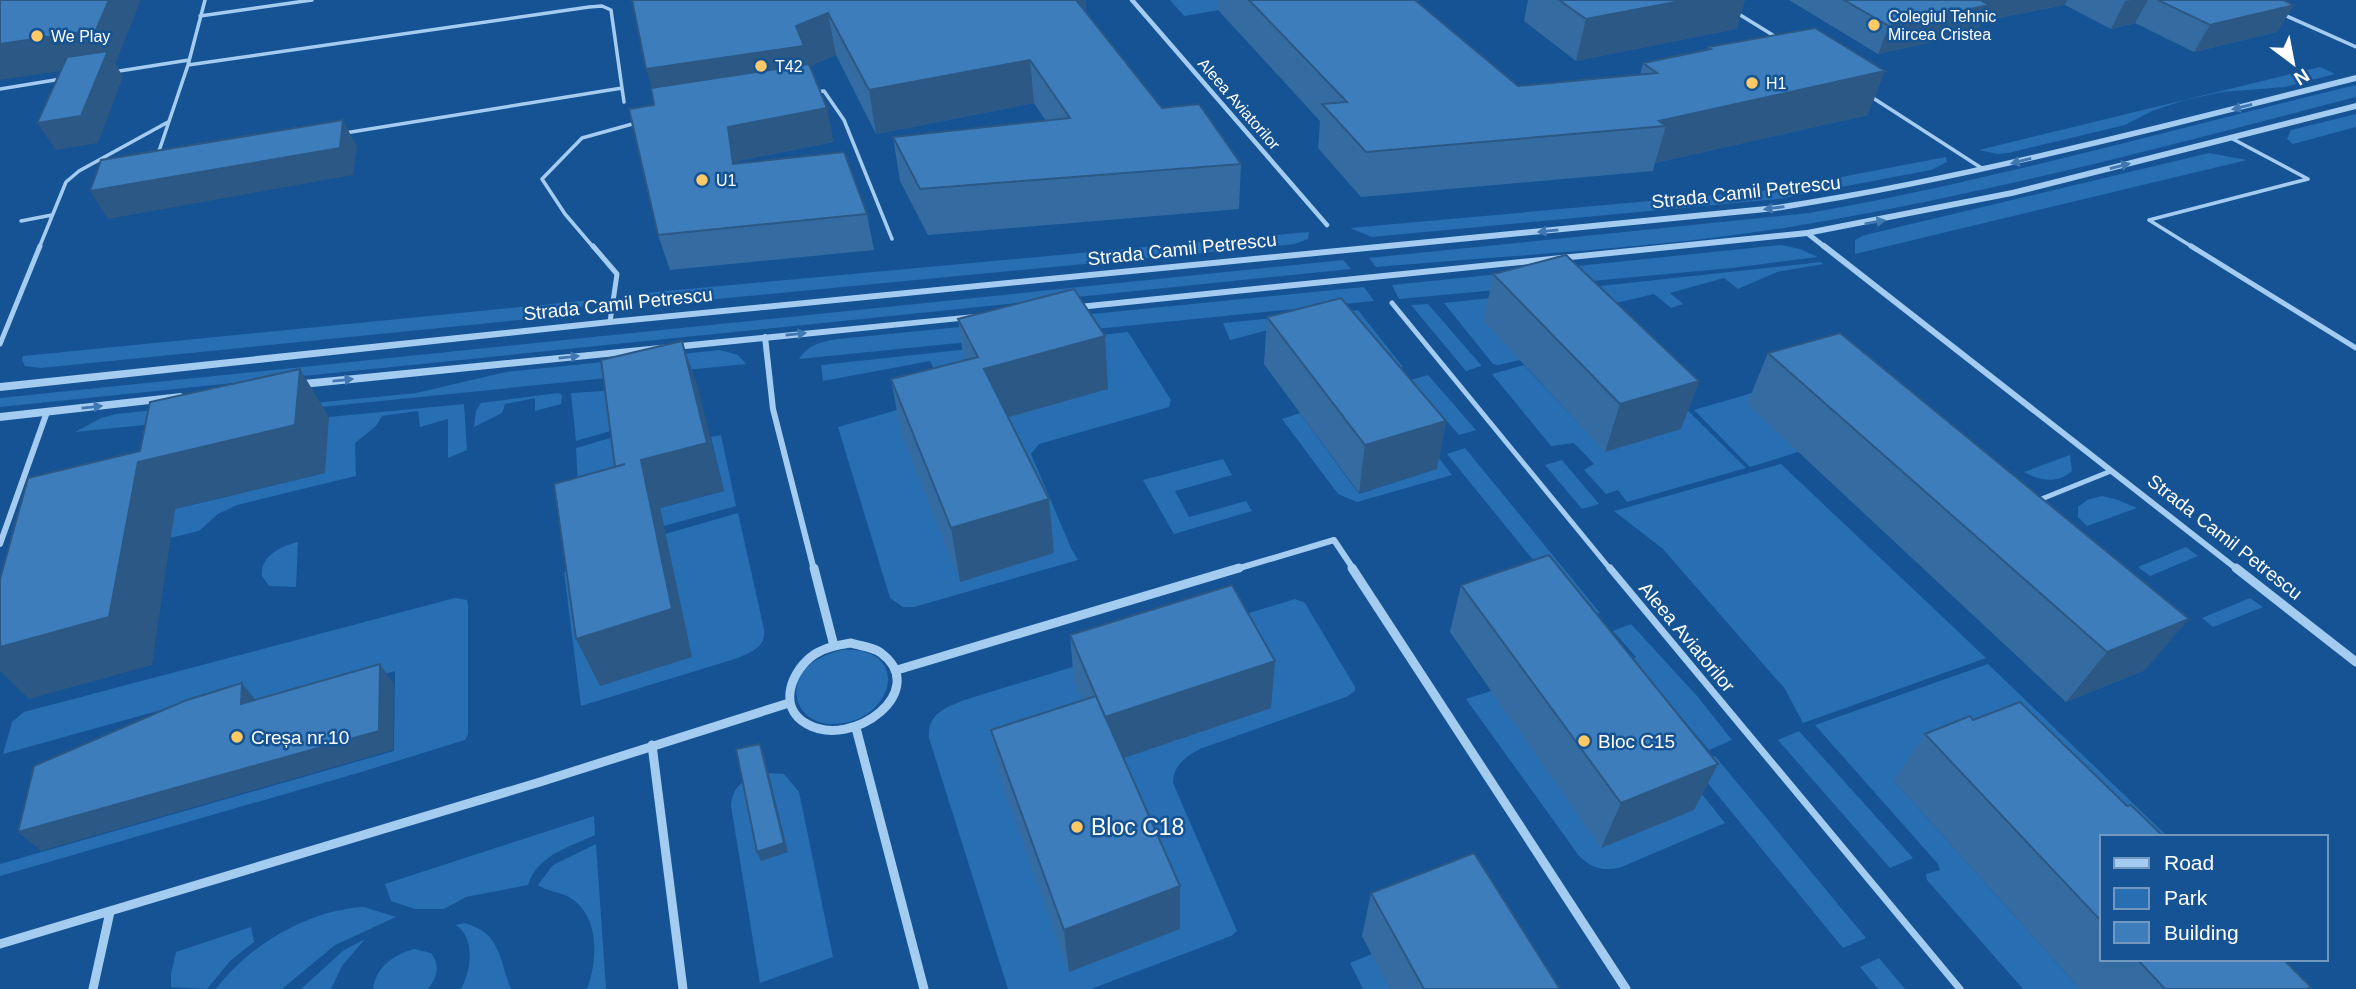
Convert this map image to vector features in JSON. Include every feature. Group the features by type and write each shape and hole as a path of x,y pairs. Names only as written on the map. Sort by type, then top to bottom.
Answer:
{"street":[{"name":"Aleea Aviatorilor","path":"1132,0 1326,225"},
{"name":"Strada Camil Petrescu","path":"0,387 610,322 1776,208 1854,197 1984,170 2356,78"},
{"path":"1057,309 1807,233 2012,193 2356,106"},
{"name":"Strada Camil Petrescu","path":"1807,233 2356,662"},
{"name":"Aleea Aviatorilor","path":"1392,303 1563,513 1961,989"},
{"path":"279,387 988,316"},
{"path":"765,337 773,409 834,646"},
{"path":"0,417 197,396"},
{"path":"0,544 47,412"},
{"path":"897,670 1334,540 1626,989"},
{"path":"851,643 874,648 891,659 897,670 898,683 894,696 873,720 856,728 821,730 800,720 789,702 788,689 799,668 818,652 834,646 851,643"},
{"path":"0,944 789,702"},
{"path":"856,728 924,989"},
{"path":"652,745 683,989"},
{"path":"93,989 110,912"}],"lane":[{"path":"155,164 188,63 205,0"},
{"path":"200,16 312,0"},
{"path":"109,72 601,6 611,10 624,102"},
{"path":"1728,7 1784,42"},
{"path":"2275,11 2356,47"},
{"path":"0,89 68,78"},
{"path":"333,135 622,88"},
{"path":"811,93 824,91 844,120 892,239"},
{"path":"1862,91 1984,170"},
{"path":"0,344 66,182 79,171 169,121"},
{"path":"610,322 617,274 565,214 542,179 582,138 641,121"},
{"path":"2231,138 2308,180 2148,220 2356,348"},
{"path":"22,221 52,215"},
{"path":"2039,500 2111,471"}],"green space":[{"path":"1170,0 1277,0 1184,16"},
{"path":"2320,67 2335,74 2285,87 2222,92 2185,100 2152,111 2125,125 2008,153 1979,150"},
{"path":"2356,85 2356,97 2222,132 2022,181 1819,222 1710,238 1542,254 1376,267 1369,258 1809,213 2015,170"},
{"path":"2356,114 2356,127 2293,144 2287,139 2291,130"},
{"path":"2209,153 2247,160 1855,254 1855,240 1865,235"},
{"path":"1946,157 1947,162 1931,170 1778,199 1372,237 1350,228 1773,190"},
{"path":"1309,232 1308,239 1295,244 675,303 658,302 645,293"},
{"path":"1781,245 1818,257 1732,268 1399,299 1392,285"},
{"path":"1343,260 1351,269 0,407 0,398"},
{"path":"1821,262 1823,264 1777,272 1738,289 1724,278 1670,293 1683,304 1671,308 1654,294 1616,303 1630,316 1605,322 1573,289"},
{"path":"1364,287 1374,301 799,359 816,344 838,339"},
{"path":"1566,290 1746,468 1627,502 1618,490 1606,494 1584,470 1594,464 1574,443 1551,446 1492,374 1524,365 1605,452 1484,321 1520,360 1493,364 1444,303"},
{"path":"592,300 571,313 559,316 41,368 25,366 22,360 23,356"},
{"path":"1428,304 1481,366 1466,371 1411,305"},
{"path":"1358,310 1403,367 1388,371 1299,322 1230,340 1223,323"},
{"path":"1128,332 1171,400 1169,407 1039,444 1031,454 1078,560 914,607 903,607 890,598 838,427 946,396 930,361 823,381 821,365"},
{"path":"720,350 738,355 746,364 75,432 101,418 116,414 203,405 274,407 416,393 506,372"},
{"path":"1834,369 1798,452 1750,467 1694,410"},
{"path":"1428,375 1476,430 1459,435 1411,380"},
{"path":"620,390 624,427 576,441 571,393"},
{"path":"558,393 562,395 561,404 535,411 535,398 505,404 502,413 474,427 476,411 481,403"},
{"path":"464,404 467,450 448,458 448,419 420,427 418,411 382,416 376,426 355,443 356,476 237,505 218,514 199,531 170,538 175,509 325,473 298,420"},
{"path":"1300,413 1359,494 1437,469 1430,459 1438,457 1452,475 1357,502 1338,494 1282,419"},
{"path":"624,434 630,473 578,486 576,448"},
{"path":"721,435 736,506 664,526 660,508 724,491 711,437"},
{"path":"1465,448 1600,613 1581,619 1447,454"},
{"path":"2070,455 2072,471 2061,478 2043,479 2024,472"},
{"path":"1223,459 1232,475 1175,491 1189,517 1246,501 1252,511 1174,534 1143,480"},
{"path":"1562,460 1599,504 1582,509 1545,465"},
{"path":"1781,464 1986,658 1803,723 1785,689 1663,549 1614,511"},
{"path":"2102,496 2137,508 2087,526 2078,517 2078,507 2087,500"},
{"path":"738,513 764,629 761,644 738,658 581,706 564,572 665,534"},
{"path":"298,542 296,587 269,586 262,576 264,563 279,549"},
{"path":"2186,547 2198,556 2150,576 2138,567"},
{"path":"455,598 467,600 468,605 468,734 465,740 0,876 0,864 394,751 395,671 259,715 233,690 3,754 12,722 24,712"},
{"path":"2250,598 2263,607 2213,627 2202,618"},
{"path":"1295,599 1305,603 1355,687 1355,691 1346,697 1200,749 1181,763 1175,772 1173,783 1237,931 1231,936 1091,989 1008,989 929,738 934,718 944,709 964,700","holes":["1271,708 1108,763 1100,742"]},
{"path":"1631,624 1698,697 1732,740 1709,750 1632,659 1636,657 1613,631"},
{"path":"841,650 864,652 880,660 887,671 887,686 881,700 870,712 853,721 831,724 820,722 804,712 799,704 797,685 807,667"},
{"path":"1988,664 2166,835 2100,836 1893,780 2080,989 2023,989 1927,880 1926,874 1940,870 1938,864 1815,725"},
{"path":"1491,691 1694,784 1725,823 1619,868 1602,869 1593,866 1579,856 1466,699"},
{"path":"1799,731 1913,858 1890,868 1778,740"},
{"path":"1715,756 1866,938 1843,948 1693,765"},
{"path":"764,773 784,774 799,792 833,957 760,983 731,806 737,787"},
{"path":"594,816 595,835 555,853 539,866 528,885 466,897 444,909 415,909 391,901 385,884"},
{"path":"596,844 606,989 587,989 593,965 594,939 586,915 569,897 538,885 553,865"},
{"path":"364,907 396,917 335,945 282,989 216,989 245,958 281,933 322,915"},
{"path":"465,923 477,928 493,941 511,989 461,989 470,955 467,938 456,925"},
{"path":"251,927 254,942 230,961 207,989 171,987 176,952"},
{"path":"365,939 342,966 331,989 301,989 344,950"},
{"path":"414,949 431,953 436,962 436,976 428,989 373,989 378,974 387,963"},
{"path":"1372,954 1390,989 1363,989 1350,963"},
{"path":"1879,958 1905,989 1878,989 1860,967"}],"building":[{"path":"0,0 109,0 96,30 0,44"},
{"path":"632,0 1076,0 1162,108 1199,104 1241,164 920,189 893,137 1070,118 1030,60 869,90 828,13 796,26 804,46 646,69"},
{"path":"1249,0 1415,0 1518,86 1657,73 1643,63 1711,49 1708,47 1815,28 1885,71 1659,121 1666,126 1366,152 1322,104 1347,102"},
{"path":"1559,0 1686,0 1586,19"},
{"path":"1844,0 1980,0 1989,5 1889,26"},
{"path":"2158,0 2283,0 2294,5 2210,25"},
{"path":"108,51 81,116 37,123 67,57"},
{"path":"809,64 827,108 728,127 733,164 844,152 867,214 658,235 629,109 654,105 651,88"},
{"path":"343,120 340,148 90,191 101,160"},
{"path":"1566,255 1699,381 1620,404 1493,274"},
{"path":"1074,289 1105,336 984,369 1049,499 951,528 891,379 978,357 958,319"},
{"path":"1341,298 1446,421 1365,445 1267,317"},
{"path":"1840,333 2189,619 2107,652 1768,353"},
{"path":"682,341 707,443 641,460 672,609 576,639 554,484 615,467 601,360"},
{"path":"300,369 295,425 138,462 109,617 0,647 0,579 28,478 140,451 150,402"},
{"path":"1549,555 1718,764 1621,803 1461,585"},
{"path":"1232,585 1275,661 1105,717 1070,635"},
{"path":"380,664 379,731 18,832 34,766 184,701 242,683 241,704"},
{"name":"Bloc C18","path":"1096,696 1180,886 1064,930 991,730"},
{"path":"2020,702 2127,806 2131,805 2162,835 2100,835 2100,920 1925,734 1970,716 1973,720"},
{"path":"760,744 784,843 757,852 736,749"},
{"path":"1474,853 1560,989 1424,989 1371,893"},
{"path":"2139,961 2285,961 2311,987 2306,989 2165,989"}],"place":[{"name":"Colegiul Tehnic Mircea Cristea","path":"1874,25"},
{"name":"We Play","path":"37,36"},
{"name":"T42","path":"761,66"},
{"name":"H1","path":"1752,83"},
{"name":"U1","path":"702,180"},
{"name":"Creșa nr.10","path":"237,737"},
{"name":"Bloc C15","path":"1584,741"},
{"name":"Bloc C18","path":"1077,827"}]}
